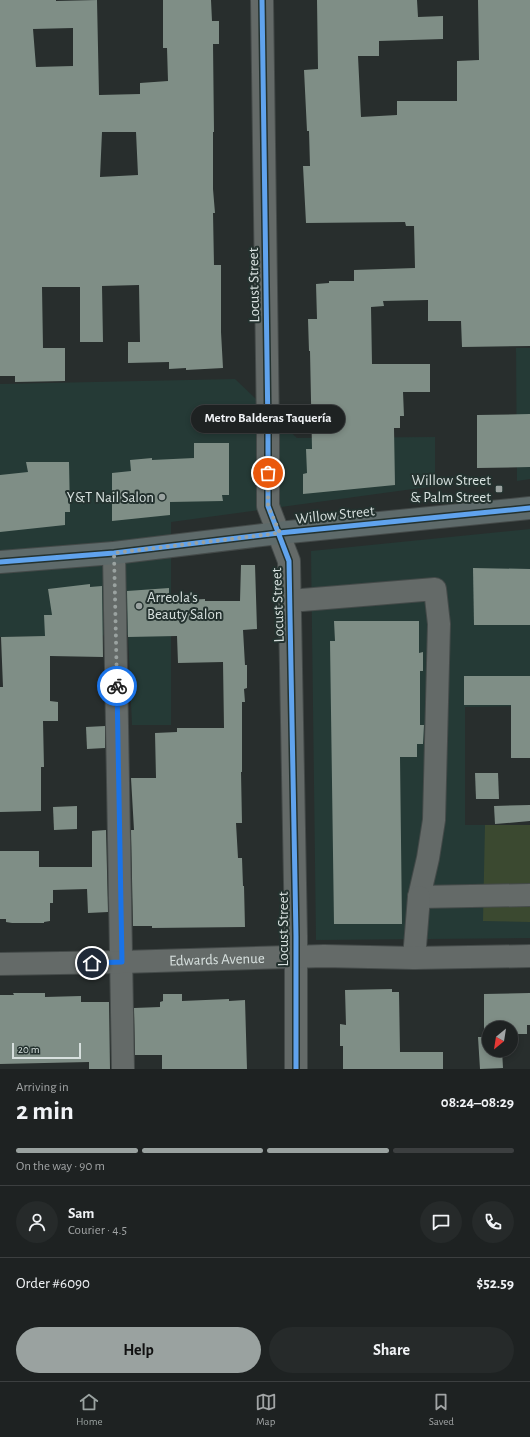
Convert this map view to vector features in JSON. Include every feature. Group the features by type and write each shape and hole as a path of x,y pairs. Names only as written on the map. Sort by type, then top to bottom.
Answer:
{"main road":[{"name":"Willow Street","path":"0,562 114,553 280,533 530,508"}],"street":[{"name":"Locust Street","path":"262,0 268,506 280,533 289,561 296,1069"},
{"path":"114,553 123,1069"},
{"path":"290,601 435,590 439,624 434,820 428,858 419,897 414,958"},
{"path":"419,897 530,895"},
{"name":"Edwards Avenue","path":"0,964 295,957 414,958 530,956"}],"shaded area":[{"path":"516,348 530,348 530,479 517,481"},
{"path":"235,379 297,438 435,437 435,486 171,522 171,725 132,725 128,635 0,637 0,384"},
{"path":"530,529 530,702 528,706 465,707 465,825 530,825 530,938 316,940 311,551"}],"green space":[{"path":"485,825 530,825 530,922 483,921"}],"building":[{"path":"0,0 97,0 99,95 140,94 140,83 168,81 167,48 163,48 163,0 211,0 212,21 219,21 219,44 213,44 213,189 215,213 213,213 214,265 221,265 221,332 223,368 186,370 186,368 169,369 169,362 128,363 128,342 140,342 139,285 102,286 103,342 80,342 80,287 42,287 43,348 65,348 65,381 15,382 15,376 0,376","holes":["73,28 73,66 36,67 33,29","102,132 136,132 138,175 100,177"]},
{"path":"317,0 417,0 418,17 443,16 443,39 379,41 379,56 358,56 361,117 397,115 397,101 457,101 457,61 479,60 478,0 530,0 530,346 462,347 461,321 428,321 428,300 383,301 384,306 371,307 372,364 430,364 430,392 403,392 404,416 400,416 400,428 394,428 395,485 303,494 303,474 307,473 306,449 312,449 308,319 317,319 316,284 329,283 329,281 354,281 354,270 415,268 414,226 406,226 405,222 306,223 303,166 310,166 304,70 318,69"},
{"path":"530,414 530,467 477,468 477,415"},
{"path":"194,443 229,443 229,495 222,495 223,501 170,502 170,515 112,521 112,473 131,471 130,460 152,458 152,460 194,458"},
{"path":"26,462 69,462 70,512 65,512 65,525 0,532 0,475 28,472"},
{"path":"241,565 255,565 257,629 243,630 245,665 247,665 247,688 244,689 245,702 242,702 242,823 236,823 238,858 242,858 245,927 152,928 152,926 133,926 131,830 134,830 131,778 156,778 155,733 177,732 177,728 224,728 223,662 178,663 177,636 128,637 127,591 169,588 169,601 205,599 205,601 240,601"},
{"path":"473,568 530,569 530,625 474,625"},
{"path":"90,584 90,587 102,586 103,657 50,656 50,701 58,702 58,721 43,721 44,767 41,767 41,811 0,812 0,687 3,687 1,637 45,636 44,615 52,615 48,589"},
{"path":"334,621 419,621 419,653 423,652 423,671 420,671 420,725 424,725 423,744 417,744 417,757 400,757 402,924 334,924 330,641 335,641"},
{"path":"464,676 530,676 530,758 511,758 511,705 464,705"},
{"path":"105,726 105,748 87,749 86,727"},
{"path":"475,773 498,773 499,799 476,799"},
{"path":"530,805 530,821 495,824 494,806"},
{"path":"77,806 77,829 54,830 53,807"},
{"path":"106,830 108,912 88,913 87,889 53,890 53,903 50,903 50,921 44,923 12,923 6,922 6,919 0,919 0,851 39,851 39,867 92,867 92,831"},
{"path":"392,989 392,992 399,992 400,1052 443,1052 443,1069 343,1069 343,1046 340,1046 340,1024 346,1025 345,990"},
{"path":"13,993 45,993 45,997 81,996 81,1002 109,1002 110,1069 89,1069 89,1062 0,1064 0,995 14,995"},
{"path":"530,993 530,1025 527,1025 527,1034 518,1034 518,1021 484,1021 484,994"},
{"path":"163,994 182,994 182,1001 229,999 229,1001 245,1000 247,1069 162,1069 162,1055 135,1055 134,1008 160,1007 160,1002 163,1001"},
{"path":"478,1037 482,1037 482,1057 502,1057 503,1068 480,1069"}],"cycle path":[{"path":"262,0 268,506 289,561 296,936 296,1069"},
{"path":"0,562 114,553 279,533 530,508"}],"way so far":[{"path":"117,686 114,553 280,533 268,506 268,473"}],"place":[{"name":"Metro Balderas Taquería","path":"268,473"},
{"name":"Willow Street & Palm Street","path":"499,489"},
{"name":"Y&T Nail Salon","path":"162,497"},
{"name":"Arreola's Beauty Salon","path":"139,606"}],"route":[{"path":"92,963 122,962 117,686"}]}
